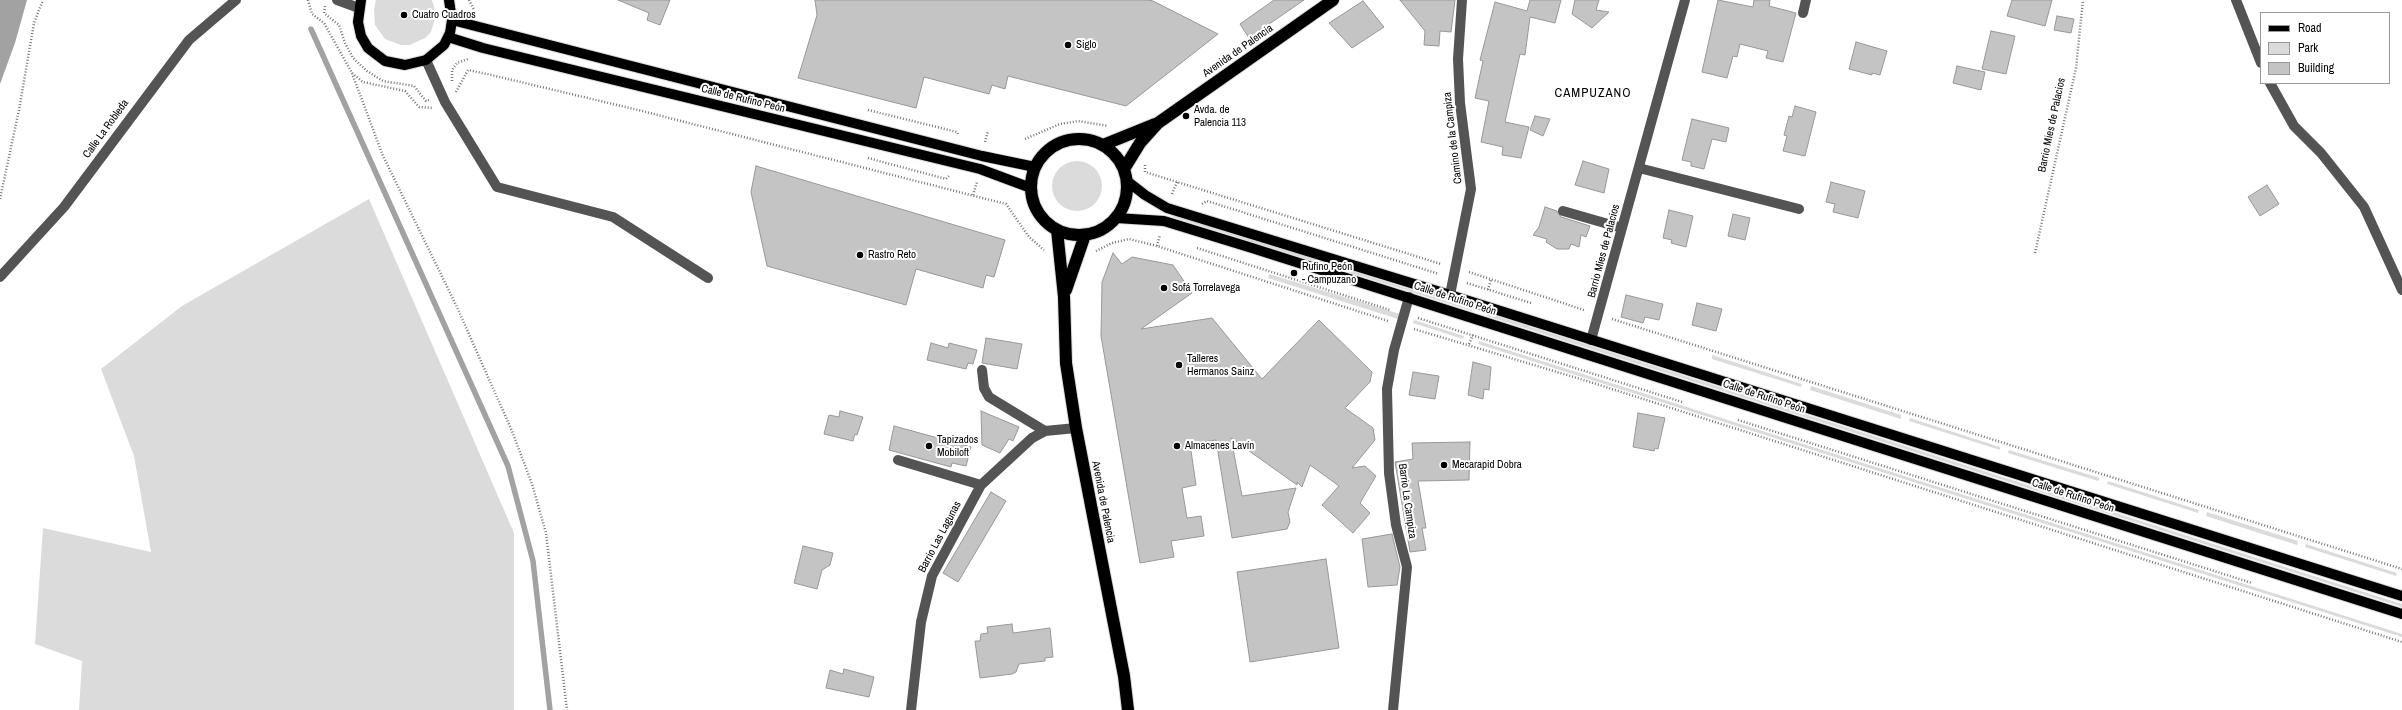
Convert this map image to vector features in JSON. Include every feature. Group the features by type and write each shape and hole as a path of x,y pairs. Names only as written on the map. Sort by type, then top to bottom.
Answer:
{"highway":[{"name":"Avenida de Palencia","path":"1124,169 1140,143 1158,123 1333,0"},
{"name":"Avenida de Palencia","path":"1102,145 1158,123"},
{"path":"1072,140 1088,140 1102,145 1115,155 1124,169 1127,181 1123,207 1116,218 1102,229 1085,235 1071,234 1057,230 1038,213 1033,201 1031,188 1035,167 1044,154 1057,144 1072,140"},
{"name":"Avenida de Palencia","path":"1057,230 1064,297 1066,363 1076,428 1124,676 1128,710"},
{"name":"Avenida de Palencia","path":"1064,297 1085,235"}],"main road":[{"path":"360,4 358,22 361,36 368,48 379,57 398,65 412,64 426,60 439,51 448,37 452,20 449,0"},
{"name":"Calle de Rufino Peón","path":"452,20 982,156 1035,167"},
{"name":"Calle de Rufino Peón","path":"448,37 482,48 961,165 1006,177 1031,188"},
{"name":"Calle de Rufino Peón","path":"1127,181 1144,195 1167,208 1450,295 2402,596"},
{"name":"Calle de Rufino Peón","path":"1116,218 1164,221 1409,297 2402,614"}],"street":[{"name":"Calle La Robleda","path":"0,277 64,207 188,40 236,0"},
{"path":"337,0 360,4"},
{"name":"Camino de la Campiza","path":"1450,295 1471,189 1460,103 1458,59 1462,0"},
{"name":"Barrio Mies de Palacios","path":"1591,340 1685,0"},
{"path":"1803,13 1806,0"},
{"path":"2236,0 2260,60"},
{"path":"426,60 444,98 497,186 613,217 708,278"},
{"path":"2271,84 2294,126 2325,158 2364,208 2402,290"},
{"path":"1639,168 1799,209"},
{"path":"1563,211 1622,228"},
{"name":"Barrio La Campiza","path":"1393,710 1407,566 1396,525 1389,473 1387,389 1394,350 1409,297"},
{"path":"982,370 984,388 989,397 1046,431"},
{"name":"Barrio Las Lagunas","path":"911,710 921,622 932,576 981,485 1032,438 1046,431 1076,428"},
{"path":"898,460 981,485"}],"path":[{"path":"0,199 19,110 34,23 43,0"},
{"path":"326,0 324,13 333,18 339,25 345,43 353,58 367,71 384,81 414,86 426,101 444,98 459,90 468,70 738,135 1006,204 1030,237 1046,253"},
{"name":"Barrio Mies de Palacios","path":"2035,253 2076,68 2083,0"},
{"path":"444,98 451,90 452,70 457,63 474,59"},
{"path":"352,73 383,156 456,305 512,431 532,484 546,533 567,710"},
{"path":"1025,139 1060,124 1078,120 1112,127"},
{"path":"862,157 946,179 961,165"},
{"path":"1144,161 1145,172 1455,268 2402,569"},
{"path":"1092,252 1112,243 1129,239 1164,249 1402,325 1572,377 2402,642"},
{"path":"1195,247 1683,402"},
{"path":"1736,419 2258,585"}],"green space":[{"path":"376,0 432,0 436,15 431,32 425,38 410,45 401,45 385,39 375,25 374,9"},
{"path":"1082,161 1087,162 1095,168 1101,176 1101,196 1095,204 1087,210 1072,211 1067,210 1059,204 1053,196 1052,181 1053,176 1059,168 1067,162"},
{"path":"369,199 514,533 514,710 79,710 82,661 35,644 43,528 151,552 134,456 101,369 182,306"},
{"path":"1174,214 1472,309 1472,311 1173,217"},
{"path":"1269,274 1400,314 1398,319 1268,278"},
{"path":"1487,313 2402,604 2402,607 1487,316"},
{"path":"1414,320 1464,336 1463,339 1413,323"},
{"path":"1479,341 2402,634 2402,637 1478,344"},
{"path":"1712,355 1802,384 1801,387 1712,359"},
{"path":"1811,386 1901,415 1901,419 1810,390"},
{"path":"1910,418 2000,447 2000,450 1909,421"},
{"path":"2009,450 2100,478 2098,481 2008,453"},
{"path":"2108,481 2199,510 2198,513 2107,484"},
{"path":"2207,512 2298,541 2297,545 2206,516"},
{"path":"2306,544 2397,573 2396,576 2305,547"}],"shaded area":[{"path":"0,0 27,0 15,43 0,84"}],"building":[{"path":"618,0 670,0 660,25 647,20 649,13"},
{"name":"Siglo","path":"815,0 1148,0 1153,1 1218,34 1126,106 1008,76 1005,89 992,85 989,94 924,77 916,108 798,78 817,15"},
{"path":"1274,0 1304,0 1249,38 1240,24"},
{"path":"1400,0 1455,0 1451,32 1440,31 1439,46 1424,45 1425,31"},
{"path":"1530,0 1561,0 1555,23 1530,17 1525,55 1520,54 1505,122 1529,127 1521,158 1502,155 1503,147 1481,142 1489,101 1475,98 1483,61 1480,60 1495,2 1527,11"},
{"path":"1575,0 1599,0 1596,10 1609,12 1592,28 1572,14"},
{"path":"1718,0 1753,7 1754,0 1770,0 1769,6 1796,13 1783,62 1766,58 1768,51 1740,44 1737,57 1733,56 1727,78 1702,72"},
{"path":"2012,0 2052,0 2045,26 2007,16"},
{"path":"1363,1 1384,27 1352,48 1329,23"},
{"path":"2057,16 2074,19 2071,33 2054,30"},
{"path":"1991,31 2015,36 2006,74 1982,69"},
{"path":"1856,42 1887,51 1880,75 1872,73 1872,75 1849,69"},
{"path":"1957,66 1985,72 1981,90 1953,83"},
{"path":"1795,106 1816,112 1805,156 1783,151 1787,136 1784,135 1789,116 1792,117"},
{"path":"1535,116 1550,119 1543,136 1530,130"},
{"path":"1692,119 1729,128 1726,142 1712,139 1704,169 1691,166 1691,162 1682,160"},
{"path":"1583,161 1609,169 1604,193 1575,185"},
{"name":"Rastro Reto","path":"756,166 1005,240 994,277 986,275 983,288 916,269 906,305 767,266 751,192"},
{"path":"1831,182 1865,191 1858,218 1833,212 1835,204 1826,202"},
{"path":"2267,185 2279,204 2260,216 2248,197"},
{"path":"1545,207 1557,211 1561,217 1590,226 1586,237 1581,235 1579,247 1571,244 1569,249 1557,249 1546,242 1547,239 1533,235 1539,227"},
{"path":"1669,210 1693,216 1686,247 1671,243 1672,240 1663,238"},
{"path":"1733,214 1750,218 1745,240 1728,236"},
{"path":"1113,253 1122,264 1132,257 1173,265 1192,293 1141,329 1212,318 1262,379 1319,320 1372,372 1370,382 1345,408 1373,428 1375,440 1352,468 1365,466 1376,476 1360,503 1370,513 1353,533 1322,505 1339,486 1310,465 1302,487 1297,482 1297,485 1231,438 1242,496 1296,488 1288,512 1290,522 1287,529 1232,538 1216,440 1190,444 1196,485 1182,488 1187,518 1201,516 1204,536 1171,541 1174,557 1140,563 1101,336 1102,282"},
{"path":"1626,295 1663,304 1659,320 1645,317 1643,323 1621,317"},
{"path":"1697,303 1722,309 1716,331 1692,325"},
{"path":"986,338 1022,344 1017,369 982,363"},
{"path":"931,343 948,348 949,343 977,350 973,364 968,363 966,369 927,360"},
{"path":"1473,362 1491,367 1489,390 1484,389 1483,399 1468,395"},
{"path":"1413,372 1439,376 1435,399 1409,395"},
{"path":"840,411 863,417 857,435 855,434 853,441 824,434 829,415 839,417"},
{"path":"981,411 1019,427 1013,441 1009,439 1000,453 982,445"},
{"path":"1638,413 1665,418 1658,449 1655,448 1654,451 1633,447"},
{"name":"Tapizados Mobiloft","path":"894,426 971,447 966,466 952,463 951,467 889,450"},
{"path":"1470,442 1469,480 1418,481 1426,528 1422,528 1426,550 1410,552 1395,462 1413,459 1412,443"},
{"path":"991,492 1006,501 958,582 943,573"},
{"path":"1392,534 1400,567 1397,585 1368,587 1362,539"},
{"path":"803,546 833,553 830,565 822,570 817,589 794,583"},
{"path":"1326,559 1339,648 1250,662 1237,572"},
{"path":"1012,624 1013,633 1050,628 1053,657 1045,658 1045,661 1019,664 1016,672 1012,674 980,678 975,641 980,641 981,634 988,633 987,627"},
{"path":"844,669 874,677 869,697 826,688 830,670 843,674"}],"waterway":[{"path":"311,29 508,466 533,561 550,710"}],"place":[{"name":"Cuatro Cuadros","path":"404,15"},
{"name":"Siglo","path":"1068,45"},
{"name":"Avda. de Palencia 113","path":"1186,116"},
{"name":"Rastro Reto","path":"860,255"},
{"name":"Rufino Peón - Campuzano","path":"1294,273"},
{"name":"Sofá Torrelavega","path":"1164,288"},
{"name":"Talleres Hermanos Sainz","path":"1179,365"},
{"name":"Tapizados Mobiloft","path":"929,446"},
{"name":"Almacenes Lavín","path":"1177,446"},
{"name":"Mecarapid Dobra","path":"1444,465"}],"district":[{"name":"CAMPUZANO","path":"1593,94"}]}
